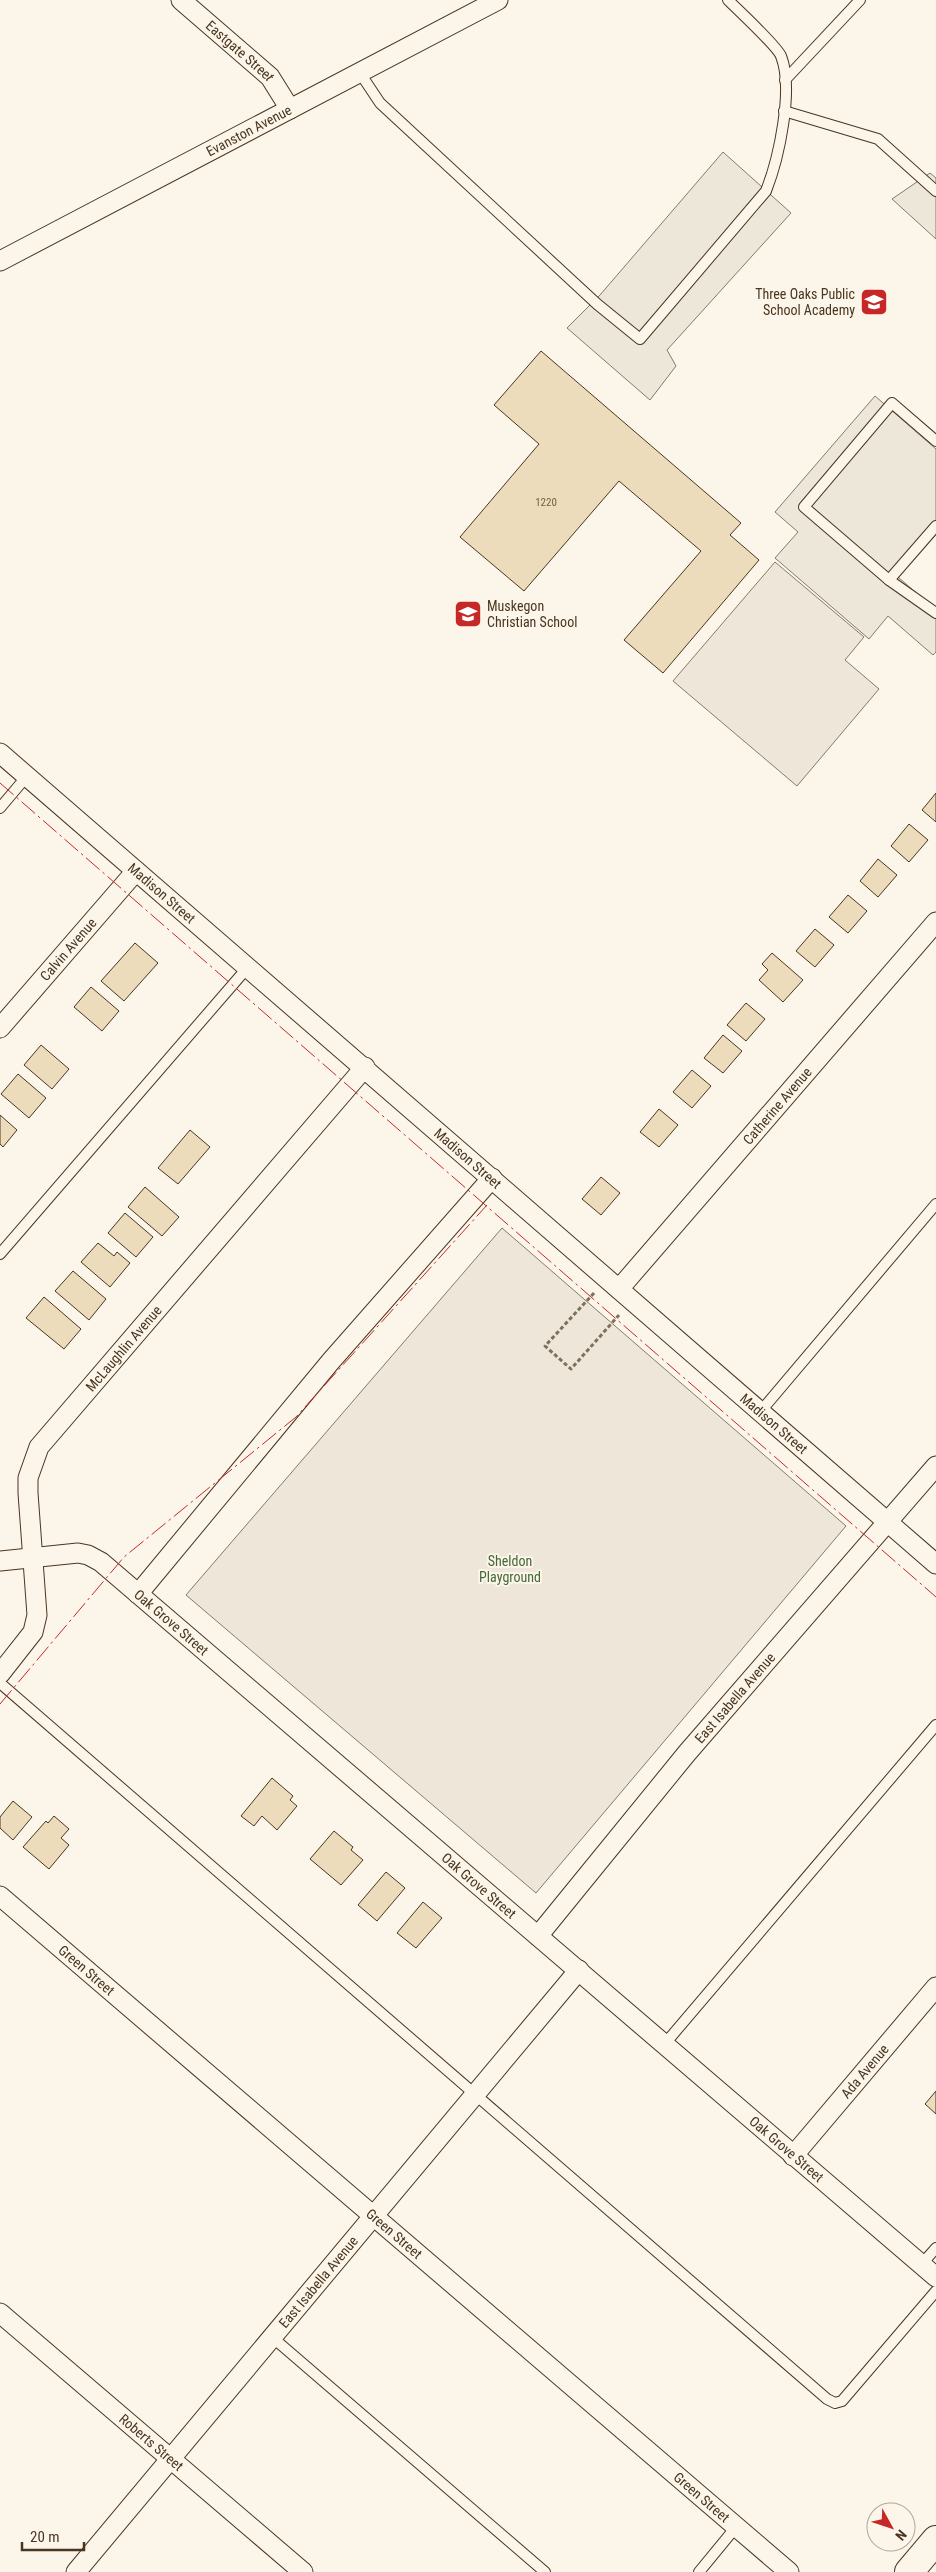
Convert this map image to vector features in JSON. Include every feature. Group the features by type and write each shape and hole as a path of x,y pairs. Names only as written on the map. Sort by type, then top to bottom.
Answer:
{"main road":[{"path":"909,2572 936,2540"}],"street":[{"name":"Eastgate Street","path":"180,0 270,77 290,109"},
{"name":"Evanston Avenue","path":"2,255 290,109 498,0"},
{"name":"Madison Street","path":"0,753 365,1067 936,1564"},
{"name":"Calvin Avenue","path":"0,1028 136,871"},
{"name":"Catherine Avenue","path":"626,1294 936,922"},
{"name":"McLaughlin Avenue","path":"0,1674 33,1632 37,1606 28,1478 40,1447 365,1067"},
{"path":"138,1594 331,1361 492,1178"},
{"name":"East Isabella Avenue","path":"538,1936 687,1753 936,1466"},
{"name":"Oak Grove Street","path":"0,1562 78,1554 88,1554 101,1562 579,1970 663,2046 936,2277"},
{"name":"Green Street","path":"0,1896 788,2572"},
{"name":"East Isabella Avenue","path":"76,2572 169,2458 579,1970"},
{"name":"Ada Avenue","path":"793,2156 936,1987"},
{"name":"Roberts Street","path":"0,2313 303,2572"}],"lane":[{"path":"360,73 380,103 597,304 640,339 766,191 775,170 787,94 780,55 728,0"},
{"path":"785,80 860,0"},
{"path":"784,111 878,139 936,191"},
{"path":"936,441 892,403 804,507 889,580 936,613"},
{"path":"889,580 936,526"},
{"path":"0,808 26,776"},
{"path":"0,1254 248,967"},
{"path":"761,1411 936,1204"},
{"path":"0,1683 476,2093 827,2399 836,2403 842,2401 936,2291"},
{"path":"663,2046 936,1725"},
{"path":"921,2265 936,2248"},
{"path":"272,2337 545,2572"},
{"path":"698,2572 736,2527"}],"path":[{"path":"597,1289 545,1346 570,1369 626,1294"}],"green space":[{"path":"775,562 864,637 845,660 879,689 797,786 673,681"},
{"name":"Sheldon Playground","path":"502,1228 846,1526 536,1893 186,1595"}],"shaded area":[{"path":"723,152 791,213 667,350 676,366 650,400 567,328 600,295"},
{"path":"930,173 936,178 936,239 892,199"},
{"path":"875,396 936,449 936,533 898,577 936,610 936,652 933,655 888,616 869,639 775,558 798,532 775,512"}],"building":[{"name":"Muskegon Christian School","path":"541,351 741,523 730,535 759,560 663,673 624,640 701,551 619,481 524,591 460,537 539,444 494,405"},
{"path":"936,793 936,822 922,810"},
{"path":"909,824 928,840 909,862 891,846"},
{"path":"878,859 897,875 878,897 860,881"},
{"path":"848,895 867,911 848,933 829,917"},
{"path":"815,929 834,945 815,967 796,951"},
{"path":"135,943 158,963 124,1001 101,981"},
{"path":"772,953 803,980 783,1002 759,980 768,970 762,964"},
{"path":"91,987 119,1011 102,1031 74,1007"},
{"path":"746,1003 765,1019 746,1041 727,1025"},
{"path":"723,1035 742,1051 723,1073 704,1058"},
{"path":"41,1045 69,1069 52,1089 24,1065"},
{"path":"692,1070 711,1086 692,1108 673,1092"},
{"path":"18,1074 46,1098 29,1118 1,1094"},
{"path":"659,1109 678,1125 659,1147 640,1132"},
{"path":"0,1115 17,1130 3,1147 0,1144"},
{"path":"190,1130 210,1147 178,1184 158,1168"},
{"path":"601,1177 620,1193 601,1215 582,1199"},
{"path":"145,1187 179,1217 162,1236 128,1207"},
{"path":"125,1213 153,1237 136,1257 108,1233"},
{"path":"98,1243 114,1256 117,1252 130,1263 110,1287 81,1262"},
{"path":"73,1271 106,1299 89,1320 55,1291"},
{"path":"44,1297 81,1329 64,1349 26,1318"},
{"path":"272,1778 293,1796 290,1800 297,1806 277,1830 262,1816 254,1826 241,1816"},
{"path":"13,1801 32,1817 13,1840 0,1828 0,1817"},
{"path":"54,1816 69,1829 61,1838 69,1845 49,1869 23,1847 46,1821 48,1823"},
{"path":"334,1831 353,1847 351,1850 363,1860 341,1885 310,1859"},
{"path":"386,1872 405,1888 377,1921 358,1905"},
{"path":"423,1902 442,1918 416,1948 397,1933"},
{"path":"936,2091 936,2114 925,2104"}],"power":[{"path":"0,783 936,1597"},
{"path":"0,1704 124,1557 296,1417 487,1205"}],"place":[{"name":"Three Oaks Public School Academy","path":"874,302"},
{"name":"Muskegon Christian School","path":"468,614"}]}
